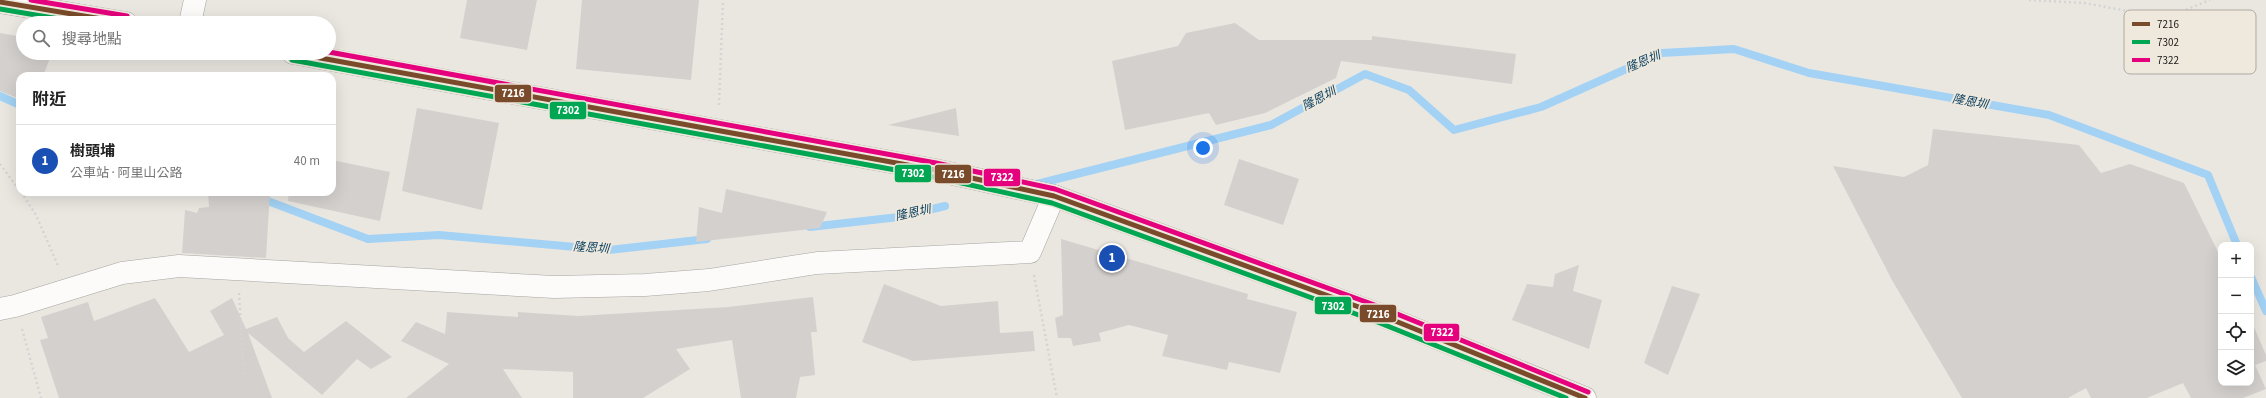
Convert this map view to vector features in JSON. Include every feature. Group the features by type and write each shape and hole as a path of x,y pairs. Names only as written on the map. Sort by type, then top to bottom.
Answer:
{"main road":[{"path":"192,16 195,0"},
{"path":"0,2 84,16"},
{"path":"331,60 718,132 935,170 1054,196 1378,314 1585,398"},
{"path":"8,307 122,273 179,266 546,286 600,287 709,280 816,263 1030,252 1054,196"}],"path":[{"path":"718,132 723,0"},
{"path":"2029,0 2084,3 2124,10"},
{"path":"2186,10 2210,0"},
{"path":"0,164 16,186"},
{"path":"23,196 36,215 68,289"},
{"path":"1030,252 1057,398"},
{"path":"238,269 244,377"},
{"path":"8,307 41,398"}],"building":[{"path":"467,0 537,0 527,50 460,38"},
{"path":"582,0 699,0 691,80 576,69"},
{"path":"1235,23 1259,40 1372,40 1372,36 1516,54 1512,84 1341,61 1336,78 1265,113 1216,125 1209,113 1125,130 1112,61 1178,46 1186,33"},
{"path":"0,33 16,36 16,60 49,60 45,72 16,72 16,97 0,91"},
{"path":"417,108 499,123 482,210 402,191"},
{"path":"956,108 959,136 888,125"},
{"path":"1933,129 2079,145 2101,173 2130,164 2184,183 2218,252 2218,386 2254,386 2254,327 2266,355 2266,361 2255,365 2266,389 2243,398 2191,398 2183,383 2147,398 2091,398 2086,388 2068,398 1962,398 1893,282 1833,166 1904,177 1928,165"},
{"path":"1239,159 1299,179 1283,225 1224,205"},
{"path":"336,161 390,172 380,221 288,201 289,196 336,196"},
{"path":"726,189 827,212 820,228 696,242 699,207 722,213"},
{"path":"208,196 270,196 266,258 182,253 185,210 197,213 199,208 209,207"},
{"path":"1061,239 1248,294 1247,299 1297,312 1280,373 1229,362 1227,370 1162,356 1168,335 1129,325 1099,333 1101,341 1073,346 1071,338 1058,338 1055,318 1063,315"},
{"path":"1579,265 1573,291 1602,300 1589,349 1512,320 1527,284 1553,287 1555,274"},
{"path":"884,284 941,306 998,301 1000,333 1033,331 1035,351 913,361 862,342"},
{"path":"1672,286 1700,294 1668,375 1644,363"},
{"path":"813,297 817,332 811,332 815,375 800,377 796,398 741,398 732,340 676,349 690,369 643,398 573,398 573,372 503,369 522,398 406,398 449,364 401,341 416,322 445,334 447,312 518,317 518,312 578,316 728,307"},
{"path":"155,298 189,352 224,335 210,311 232,298 246,329 277,317 288,338 304,352 346,321 392,357 371,369 357,359 322,395 248,333 272,398 59,398 40,340 48,338 41,317 88,302 94,321"}],"waterway":[{"name":"隆恩圳","path":"1033,185 1271,125 1365,74 1409,90 1454,130 1541,107 1662,53 1734,49 1809,73 2049,115 2208,175 2236,242"},
{"name":"隆恩圳","path":"0,96 16,103"},
{"name":"隆恩圳","path":"255,196 368,239 439,235 609,250 707,239"},
{"name":"隆恩圳","path":"810,227 899,217 945,206"},
{"name":"隆恩圳","path":"2251,278 2266,311"}],"transit line":[{"name":"7322","path":"31,0 127,16"},
{"name":"7216","path":"0,2 84,16"},
{"name":"7302","path":"0,9 42,16"},
{"name":"7322","path":"336,53 936,163 1055,189 1380,307 1588,392"},
{"name":"7302","path":"292,60 934,177 1052,203 1375,321 1566,398"},
{"name":"7216","path":"331,60 935,170 1054,196 1378,314 1585,398"}],"place":[{"name":"樹頭埔","path":"1112,258"}]}
